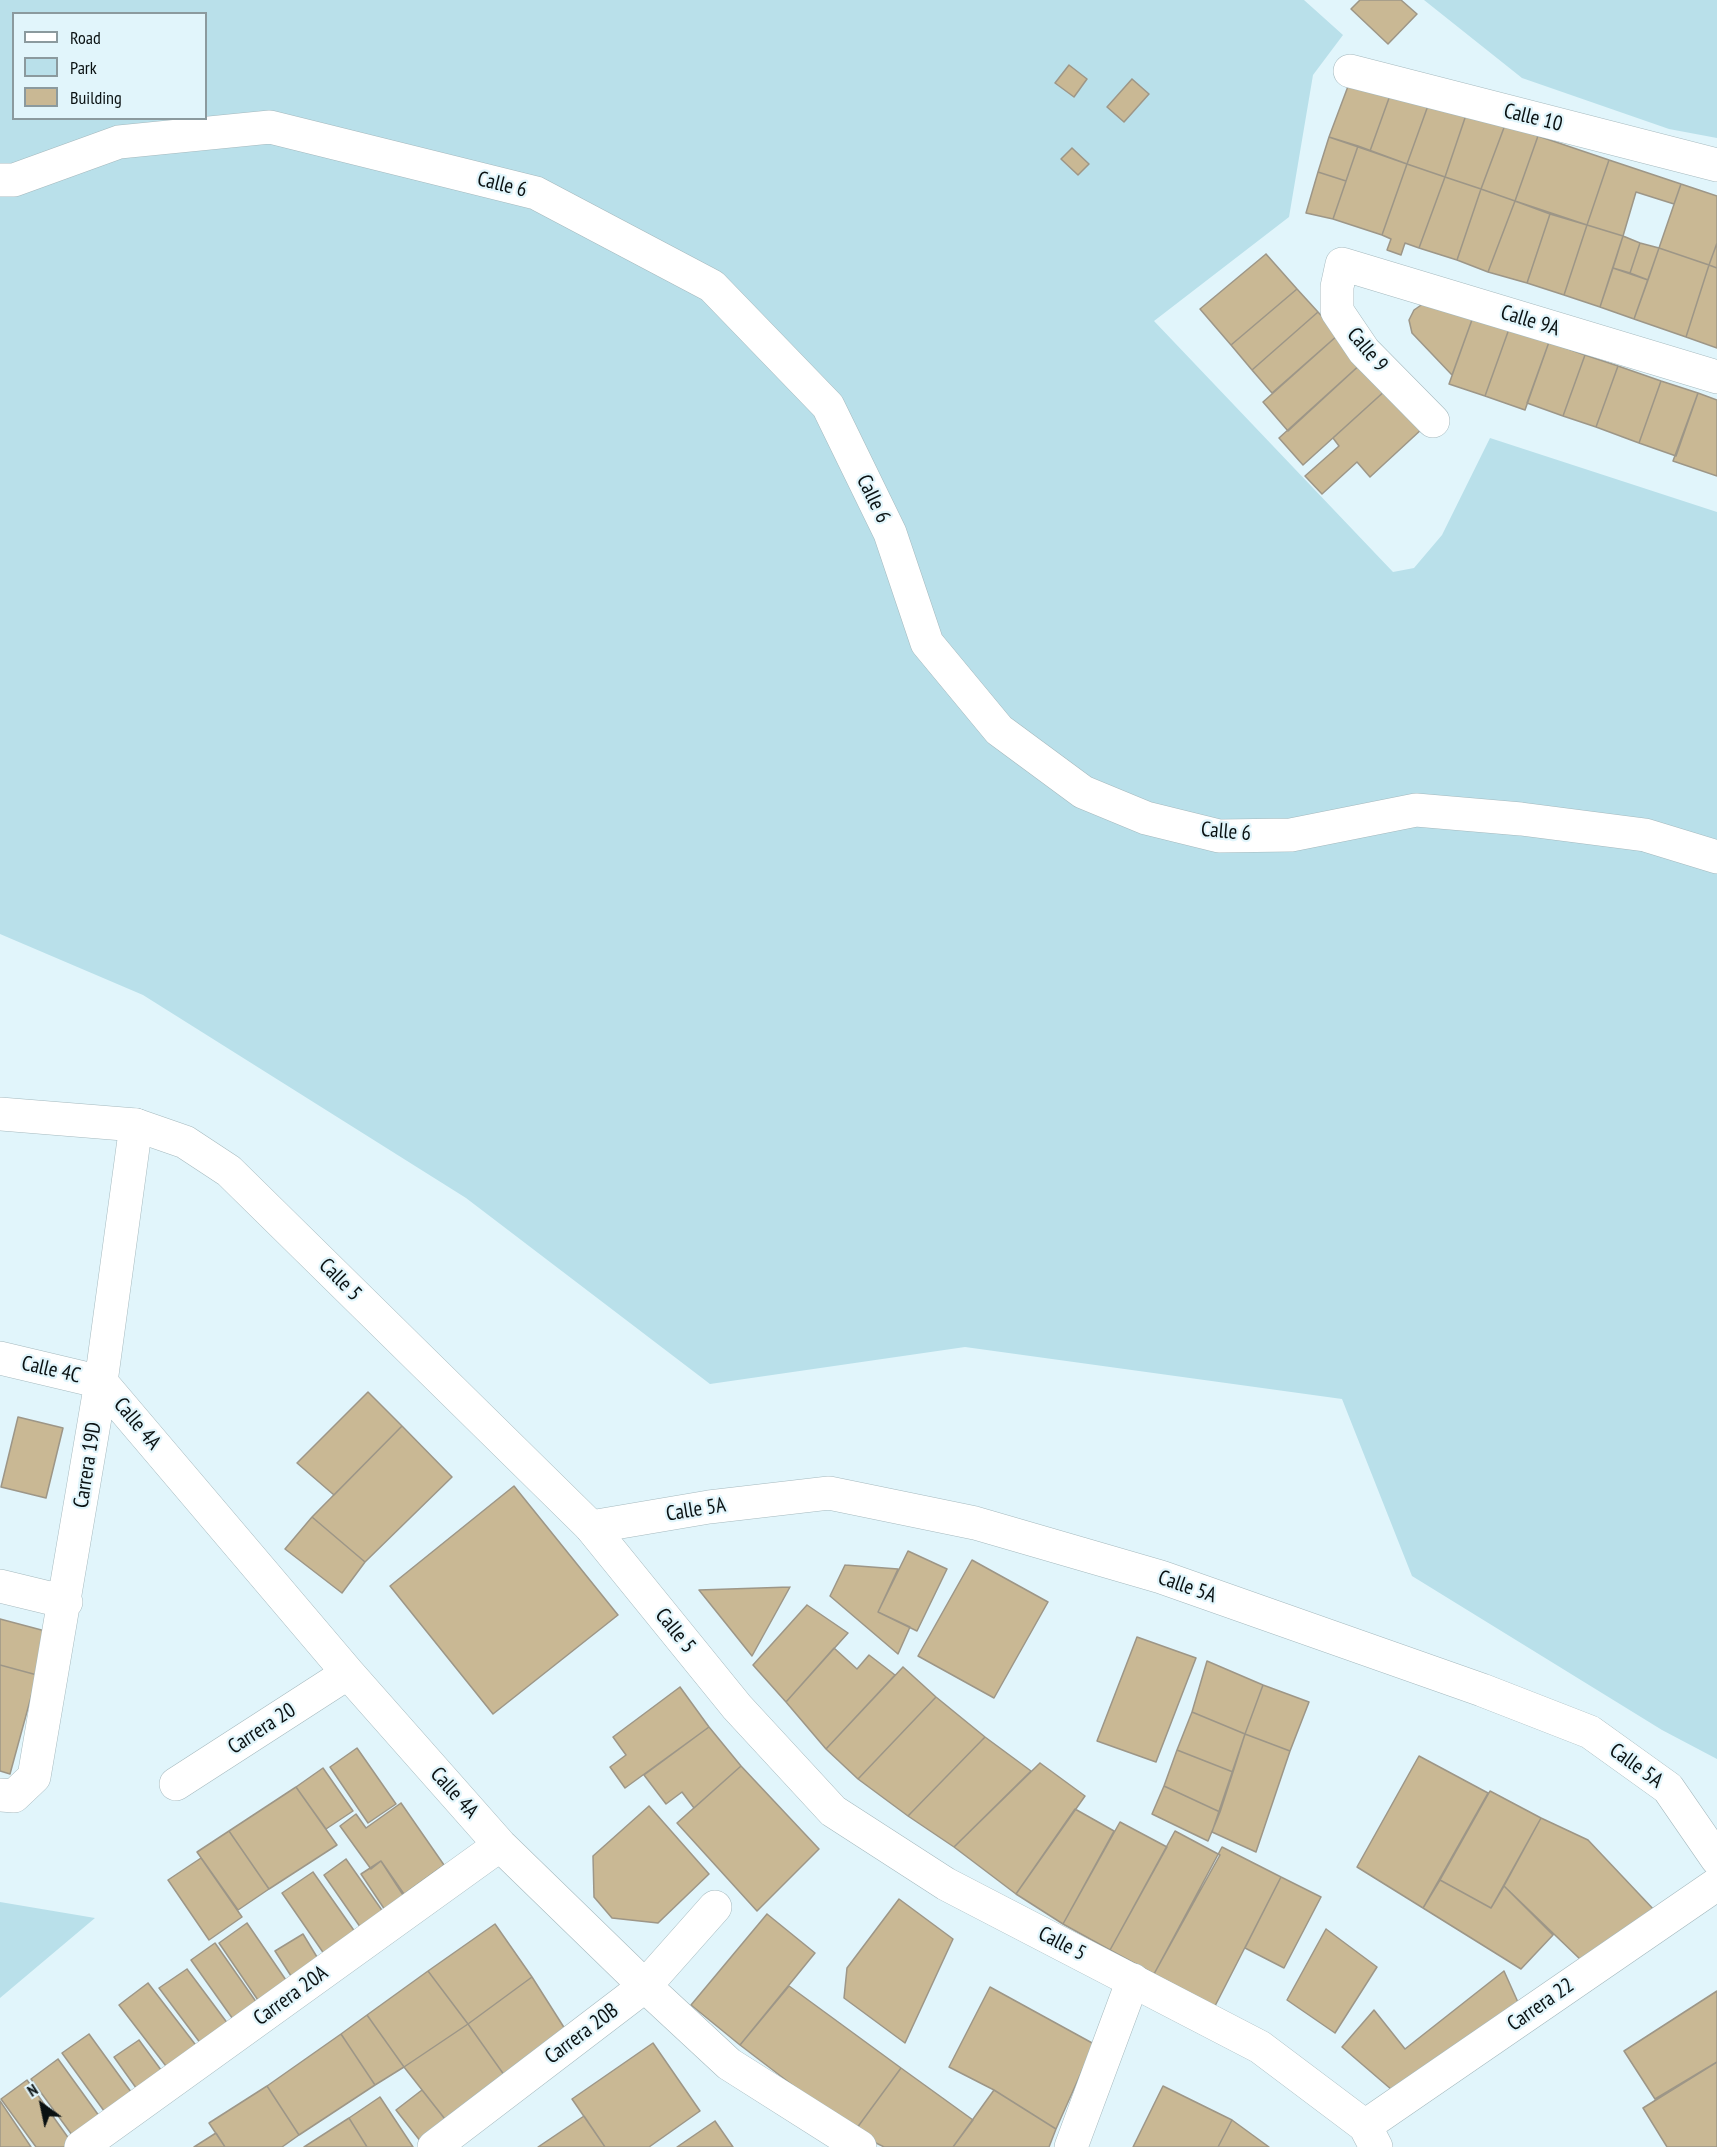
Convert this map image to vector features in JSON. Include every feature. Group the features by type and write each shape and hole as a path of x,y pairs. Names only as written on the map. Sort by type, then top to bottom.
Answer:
{"street":[{"name":"Calle 10","path":"1350,71 1717,165"},
{"name":"Calle 6","path":"0,180 14,180 118,142 270,128 536,193 712,286 828,406 890,533 927,643 999,730 1083,792 1146,818 1219,836 1291,835 1416,810 1521,819 1645,835 1717,857"},
{"name":"Calle 9A","path":"1342,264 1717,377"},
{"name":"Calle 9","path":"1342,264 1337,287 1337,311 1364,351 1433,421"},
{"name":"Calle 5","path":"0,1114 136,1125 185,1142 229,1171 591,1527 737,1707 833,1811 946,1884 1260,2047 1370,2137"},
{"name":"Carrera 19D","path":"7,1796 34,1777 66,1602 101,1382 136,1125"},
{"name":"Calle 4C","path":"0,1358 101,1382"},
{"name":"Calle 4A","path":"101,1382 348,1673 501,1845 645,1986 729,2064 851,2145"},
{"name":"Calle 5A","path":"591,1527 709,1507 829,1493 975,1523 1139,1571 1482,1690 1590,1732 1668,1788 1717,1858"},
{"path":"0,1586 66,1602"},
{"name":"Carrera 20","path":"176,1784 348,1673"},
{"name":"Carrera 20A","path":"81,2147 501,1845"},
{"name":"Carrera 22","path":"1370,2137 1717,1884"},
{"name":"Carrera 20B","path":"434,2147 645,1986 715,1907"},
{"path":"1071,2147 1133,1980"}],"green space":[{"path":"0,0 1304,0 1343,35 1313,75 1289,217 1154,321 1393,572 1414,568 1442,535 1490,438 1717,512 1717,1759 1662,1730 1412,1576 1342,1399 965,1347 710,1384 466,1198 143,995 0,934"},
{"path":"1424,0 1717,0 1717,138 1669,129 1522,78"},
{"path":"0,1902 95,1918 0,1998"}],"building":[{"path":"1360,0 1401,0 1417,14 1388,44 1351,9"},
{"path":"1069,65 1087,79 1074,97 1055,83"},
{"path":"1353,73 1393,87 1370,151 1329,137"},
{"path":"1132,79 1149,94 1124,122 1107,107"},
{"path":"1393,87 1430,100 1407,164 1370,151"},
{"path":"1430,100 1467,112 1445,177 1407,164"},
{"path":"1467,112 1505,125 1481,189 1445,177"},
{"path":"1505,125 1538,136 1515,201 1481,189"},
{"path":"1538,136 1609,160 1587,225 1515,201"},
{"path":"1329,137 1358,146 1346,181 1318,172"},
{"path":"1358,146 1407,164 1382,235 1333,219"},
{"path":"1072,148 1089,164 1078,175 1061,159"},
{"path":"1609,160 1681,184 1674,204 1636,192 1623,236 1587,225"},
{"path":"1407,164 1445,177 1419,248 1405,243 1401,255 1387,250 1391,239 1382,235"},
{"path":"1318,172 1346,181 1333,219 1306,213"},
{"path":"1445,177 1481,189 1457,260 1419,248"},
{"path":"1681,184 1717,196 1717,243 1709,265 1659,248"},
{"path":"1481,189 1515,201 1488,272 1457,260"},
{"path":"1515,201 1550,214 1527,283 1488,272"},
{"path":"1550,214 1587,225 1564,295 1527,283"},
{"path":"1587,225 1623,236 1600,307 1564,295"},
{"path":"1623,236 1640,243 1630,273 1613,268"},
{"path":"1640,243 1659,248 1648,280 1630,273"},
{"path":"1717,243 1717,268 1709,265"},
{"path":"1659,248 1709,265 1686,337 1634,319"},
{"path":"1266,254 1297,289 1231,345 1200,309"},
{"path":"1709,265 1717,268 1717,348 1686,337"},
{"path":"1613,268 1648,280 1634,319 1600,307"},
{"path":"1297,289 1318,312 1252,370 1231,345"},
{"path":"1424,303 1473,317 1452,375 1412,333 1409,320 1414,310"},
{"path":"1318,312 1338,335 1272,393 1252,370"},
{"path":"1473,317 1509,329 1485,396 1449,384"},
{"path":"1509,329 1549,342 1525,410 1485,396"},
{"path":"1338,335 1363,362 1288,431 1263,402"},
{"path":"1549,342 1585,355 1563,416 1527,403"},
{"path":"1585,355 1618,366 1596,427 1563,416"},
{"path":"1363,362 1387,389 1303,465 1279,438"},
{"path":"1618,366 1661,381 1639,443 1596,427"},
{"path":"1661,381 1698,393 1676,456 1639,443"},
{"path":"1387,389 1423,428 1370,477 1357,462 1322,494 1305,476 1339,446 1333,438"},
{"path":"1698,393 1717,400 1717,476 1673,461"},
{"path":"368,1392 402,1426 334,1495 297,1463"},
{"path":"18,1417 63,1428 46,1498 1,1487"},
{"path":"402,1426 452,1477 365,1562 312,1517"},
{"path":"514,1486 618,1615 493,1714 390,1586"},
{"path":"312,1517 365,1562 342,1593 285,1549"},
{"path":"908,1551 947,1569 917,1631 878,1612"},
{"path":"972,1560 1048,1602 994,1698 918,1656"},
{"path":"845,1565 898,1569 878,1612 910,1627 898,1654 830,1596"},
{"path":"790,1587 752,1656 699,1590"},
{"path":"807,1605 848,1633 786,1702 753,1665"},
{"path":"0,1619 49,1632 37,1675 0,1665"},
{"path":"1137,1637 1196,1658 1156,1762 1097,1741"},
{"path":"834,1648 857,1669 869,1655 895,1675 826,1749 786,1702"},
{"path":"1207,1661 1263,1685 1245,1734 1192,1712"},
{"path":"0,1665 37,1675 10,1774 0,1771"},
{"path":"903,1667 936,1697 858,1779 826,1749"},
{"path":"1263,1685 1309,1702 1290,1751 1245,1734"},
{"path":"680,1687 709,1727 625,1788 610,1767 626,1755 613,1737"},
{"path":"936,1697 985,1737 908,1816 858,1779"},
{"path":"1192,1712 1245,1734 1233,1772 1177,1750"},
{"path":"709,1727 741,1766 694,1808 682,1792 666,1804 644,1775"},
{"path":"1245,1734 1290,1751 1256,1852 1212,1832"},
{"path":"985,1737 1031,1771 954,1847 908,1816"},
{"path":"357,1748 396,1804 368,1823 330,1767"},
{"path":"1177,1750 1233,1772 1220,1812 1164,1786"},
{"path":"1419,1756 1488,1793 1423,1908 1357,1867"},
{"path":"1040,1763 1085,1796 1016,1894 954,1847"},
{"path":"741,1766 819,1849 757,1911 677,1823"},
{"path":"323,1768 353,1811 326,1829 296,1787"},
{"path":"1164,1786 1220,1812 1208,1841 1152,1814"},
{"path":"296,1787 337,1845 269,1889 229,1831"},
{"path":"1490,1791 1541,1818 1491,1908 1440,1880"},
{"path":"401,1803 444,1865 404,1894 381,1861 371,1869 340,1826 356,1814 366,1828"},
{"path":"649,1806 709,1874 658,1923 612,1918 594,1897 593,1856"},
{"path":"1075,1809 1114,1831 1063,1924 1016,1894"},
{"path":"1541,1818 1588,1840 1656,1912 1582,1961 1504,1886"},
{"path":"1120,1822 1167,1847 1110,1950 1063,1924"},
{"path":"229,1831 269,1889 238,1910 197,1852"},
{"path":"1175,1831 1220,1855 1154,1974 1110,1950"},
{"path":"1222,1847 1281,1877 1215,2006 1154,1974"},
{"path":"201,1858 242,1917 209,1940 168,1880"},
{"path":"346,1859 386,1916 363,1931 324,1875"},
{"path":"381,1861 405,1898 385,1910 361,1874"},
{"path":"313,1872 360,1939 329,1961 282,1893"},
{"path":"1281,1877 1321,1897 1284,1968 1245,1948"},
{"path":"1440,1880 1491,1908 1504,1886 1553,1935 1521,1969 1423,1908"},
{"path":"899,1899 953,1939 905,2043 844,1998 847,1968"},
{"path":"767,1914 815,1953 740,2045 691,2005"},
{"path":"247,1923 290,1986 262,2006 219,1943"},
{"path":"495,1924 532,1977 468,2024 428,1971"},
{"path":"1326,1929 1377,1967 1335,2033 1287,2000"},
{"path":"303,1934 320,1962 293,1979 275,1951"},
{"path":"215,1943 259,2006 235,2022 191,1960"},
{"path":"187,1969 231,2028 204,2048 159,1988"},
{"path":"428,1971 468,2024 404,2067 367,2015"},
{"path":"1504,1971 1521,2009 1392,2090 1342,2047 1374,2010 1405,2049"},
{"path":"532,1977 565,2029 507,2079 468,2024"},
{"path":"148,1983 198,2048 169,2070 119,2005"},
{"path":"789,1986 901,2068 854,2132 740,2045"},
{"path":"990,1987 1094,2044 1056,2129 994,2090 949,2067"},
{"path":"1717,1991 1717,2062 1655,2099 1624,2051"},
{"path":"367,2015 404,2067 375,2085 341,2034"},
{"path":"468,2024 507,2079 452,2128 404,2067"},
{"path":"89,2034 134,2096 107,2115 62,2053"},
{"path":"341,2034 375,2085 299,2135 267,2086"},
{"path":"139,2040 164,2074 139,2092 114,2057"},
{"path":"653,2043 700,2111 649,2147 605,2147 572,2099"},
{"path":"58,2059 102,2120 75,2139 31,2079"},
{"path":"1717,2062 1717,2147 1667,2147 1643,2108"},
{"path":"901,2068 973,2120 953,2147 884,2147 854,2132"},
{"path":"27,2080 72,2143 67,2147 36,2147 1,2099"},
{"path":"267,2086 299,2135 282,2147 225,2147 209,2123"},
{"path":"1163,2086 1232,2120 1218,2147 1133,2147"},
{"path":"422,2090 452,2128 425,2147 396,2110"},
{"path":"994,2090 1056,2129 1049,2147 953,2147"},
{"path":"380,2097 413,2147 367,2147 349,2118"},
{"path":"0,2101 31,2147 0,2147"},
{"path":"584,2116 605,2147 538,2147"},
{"path":"349,2118 367,2147 304,2147"},
{"path":"1232,2120 1269,2147 1218,2147"},
{"path":"715,2121 733,2147 677,2147"},
{"path":"216,2133 225,2147 194,2147"}]}
